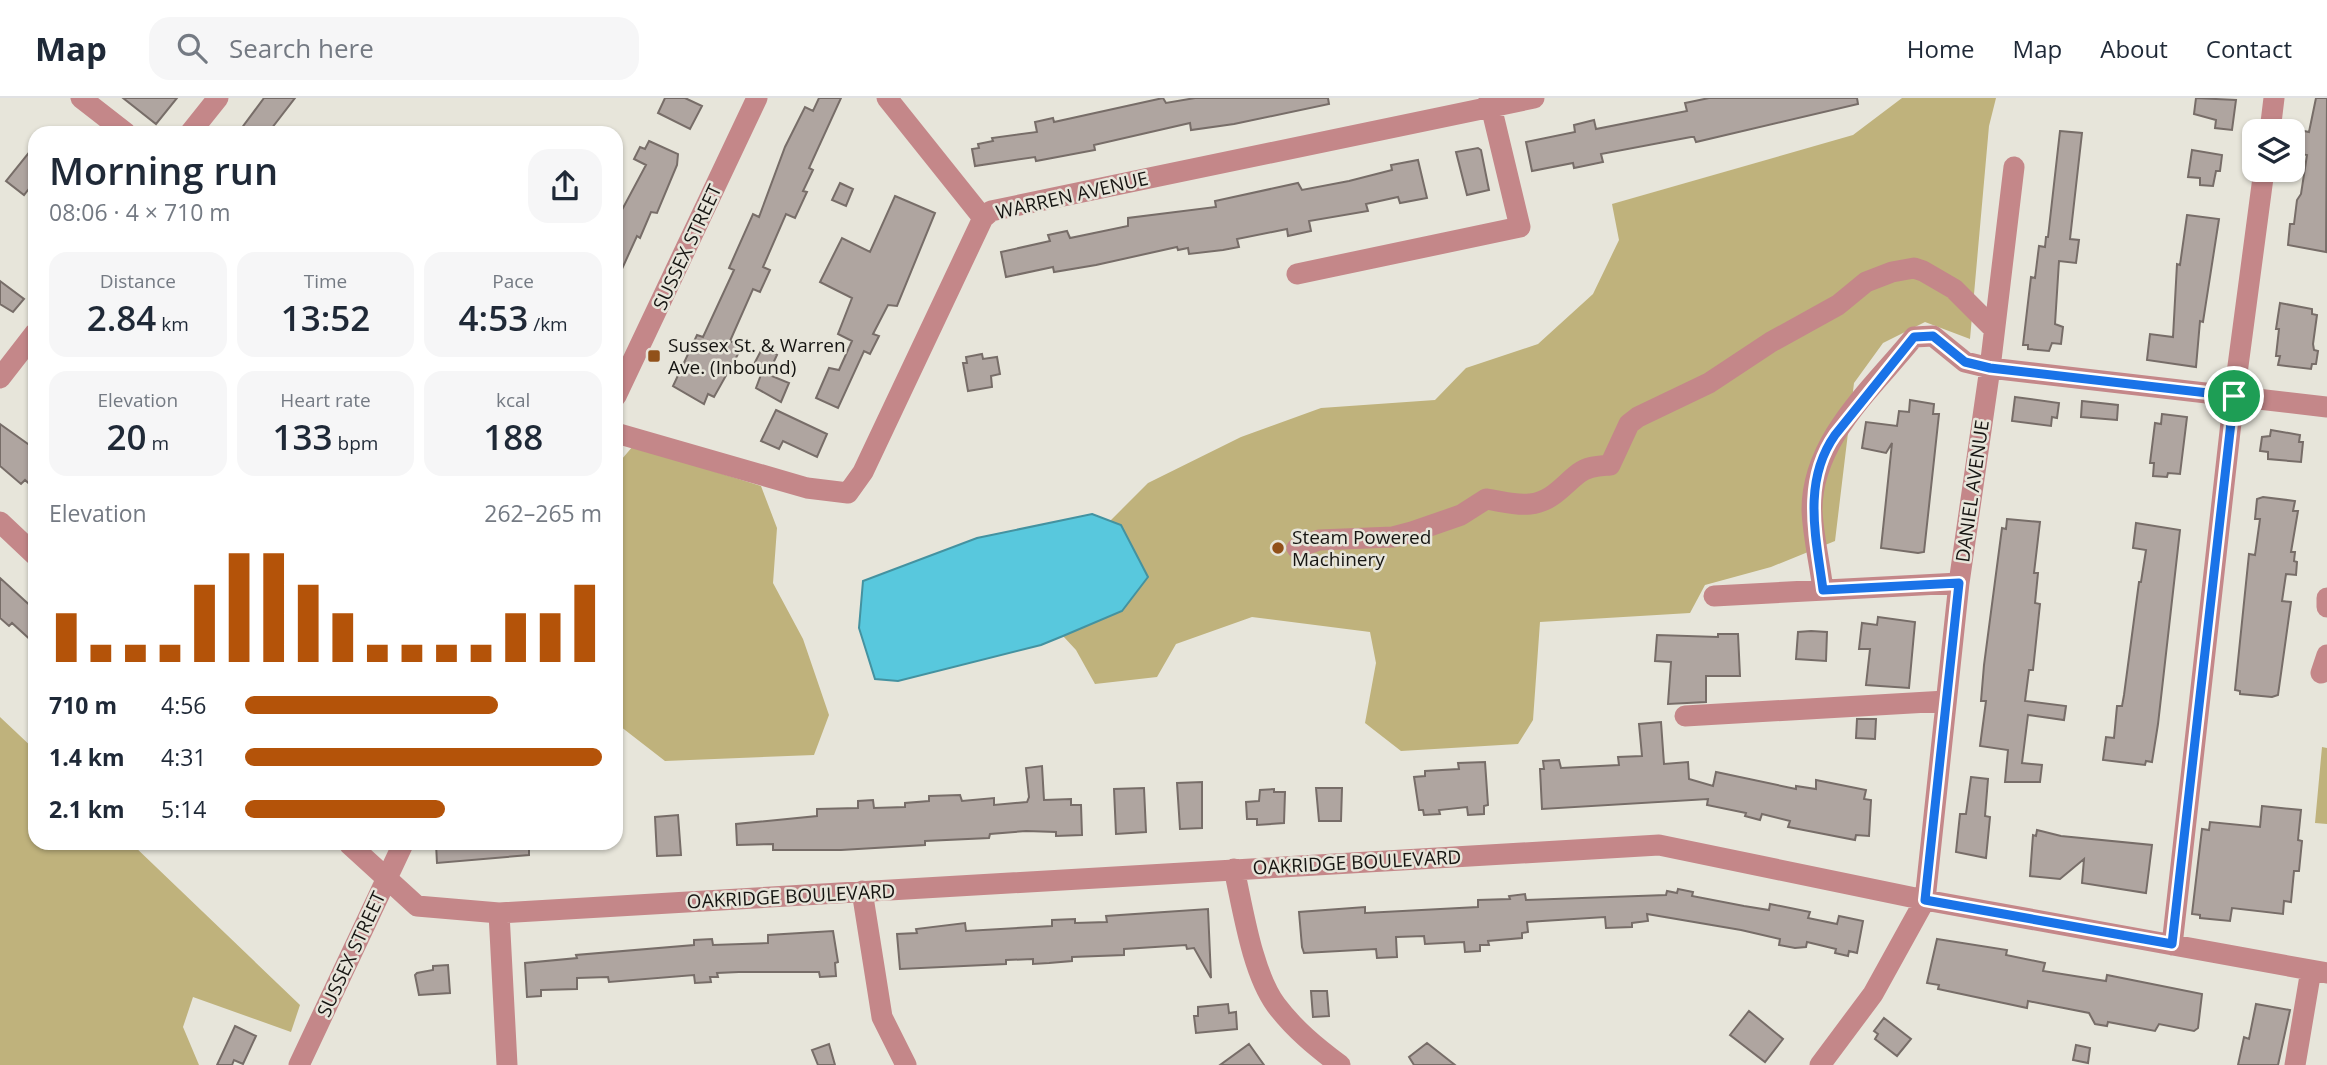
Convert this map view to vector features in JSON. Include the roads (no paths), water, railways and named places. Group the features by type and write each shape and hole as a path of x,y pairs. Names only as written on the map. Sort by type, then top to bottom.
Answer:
{"street":[{"path":"81,98 117,126"},
{"path":"196,126 218,98"},
{"name":"SUSSEX STREET","path":"623,381 757,98"},
{"path":"887,98 983,218"},
{"name":"WARREN AVENUE","path":"623,435 807,488 848,494 863,472 983,218 991,211 1490,102 1534,98"},
{"path":"2271,119 2274,98"},
{"path":"1297,274 1520,228 1490,102"},
{"name":"DANIEL AVENUE","path":"1925,900 1959,583 1990,368 2014,167"},
{"path":"2172,944 2234,396 2262,182"},
{"path":"1297,548 1319,540 1394,537 1461,515 1486,499 1532,504 1545,499 1560,491 1580,472 1611,465 1625,430 1637,417 1709,383 1771,342 1838,305 1866,282 1892,272 1914,268 1923,271 1954,289 1994,329"},
{"path":"1823,590 1812,510 1817,473 1824,450 1914,337 1933,336 1965,362 1990,368 2327,407"},
{"path":"0,378 28,342"},
{"path":"0,522 28,548"},
{"path":"1714,596 1959,583"},
{"path":"2327,598 2327,607"},
{"path":"1685,716 1946,701"},
{"name":"OAKRIDGE BOULEVARD","path":"356,850 418,906 499,913 1659,845 1925,900 2319,972"},
{"name":"SUSSEX STREET","path":"299,1065 399,850"},
{"path":"1234,869 1250,945 1275,1003 1307,1040 1340,1065"},
{"path":"862,891 882,1017 906,1065"},
{"path":"1820,1065 1873,994 1925,900"},
{"path":"499,913 507,1065"},
{"path":"2295,1065 2319,972"},
{"path":"1840,1065 1842,1035"}],"water":[{"path":"1092,514 1121,525 1148,577 1122,611 1041,645 898,681 875,679 859,628 863,581 977,538"}],"place":[{"name":"Sussex St. & Warren Ave. (Inbound)","path":"654,356"},
{"name":"Steam Powered Machinery","path":"1278,548"}]}
